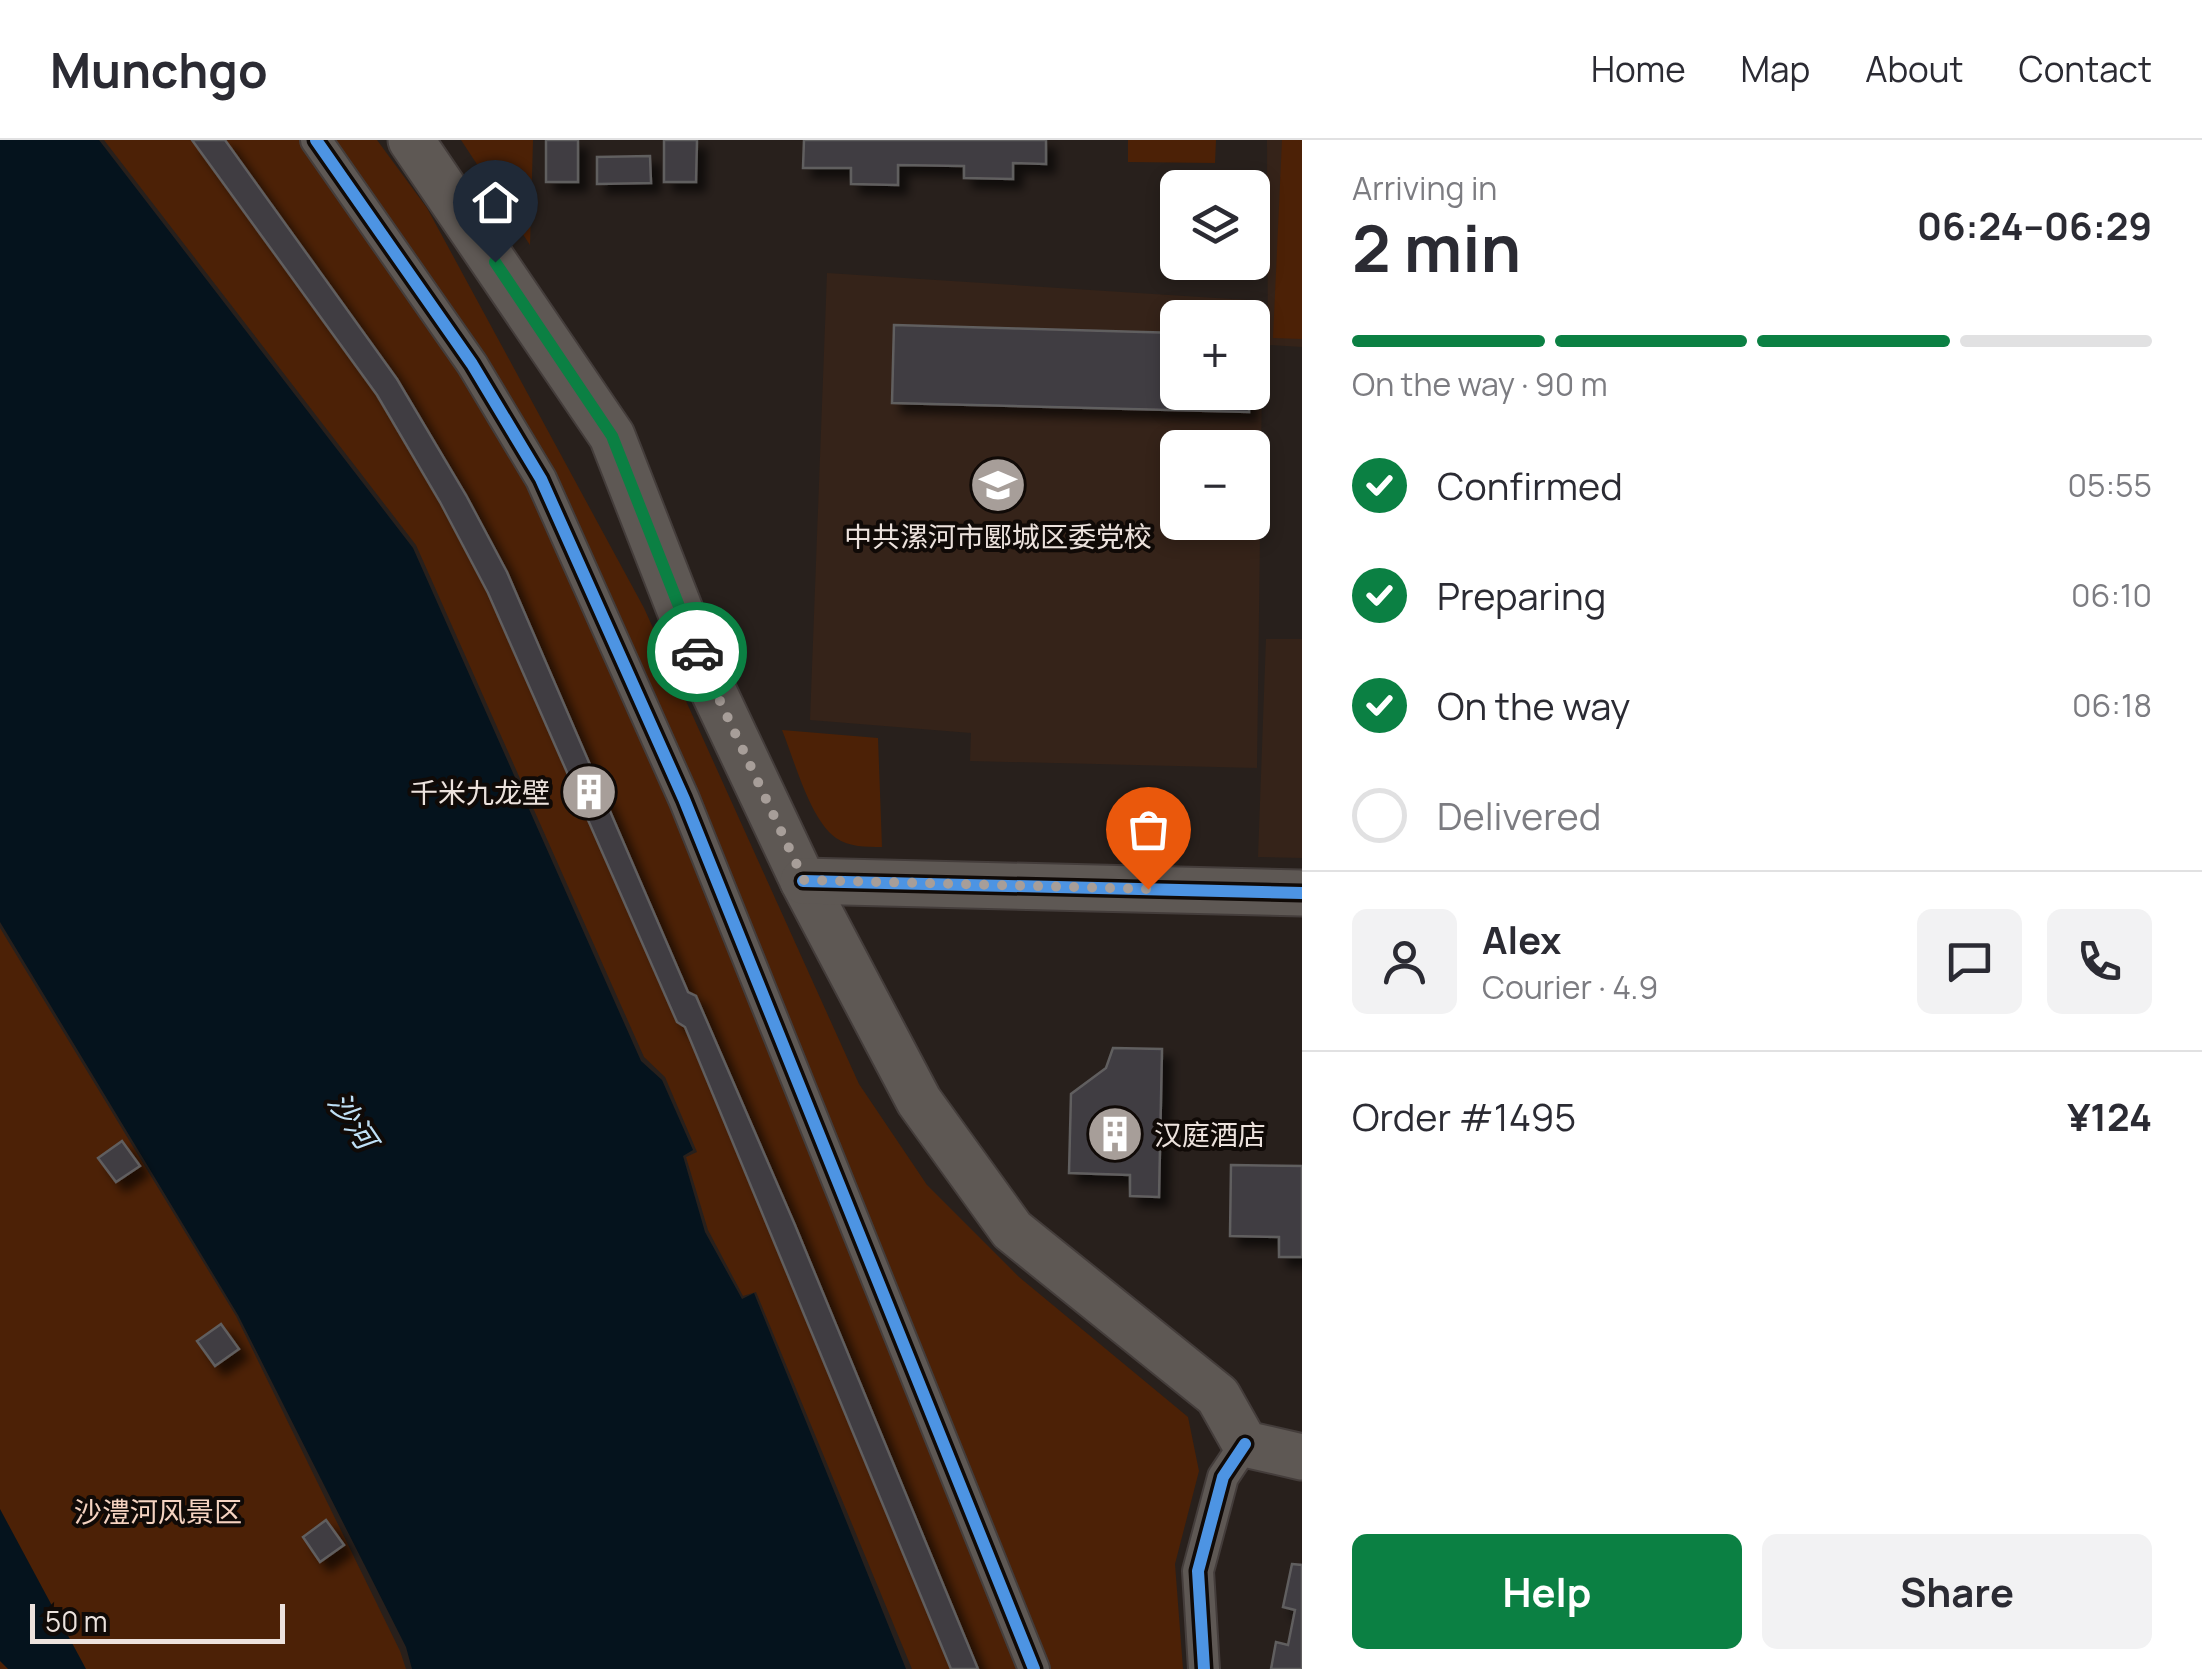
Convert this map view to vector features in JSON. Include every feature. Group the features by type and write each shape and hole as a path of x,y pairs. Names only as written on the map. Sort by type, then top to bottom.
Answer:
{"street":[{"path":"316,140 472,364 541,479 684,799 1034,1669"},
{"path":"411,140 612,436 703,668 804,880 918,1100 1012,1230 1218,1396 1245,1444 1302,1457"},
{"path":"804,880 1302,893"},
{"path":"1204,1669 1198,1572 1223,1477 1245,1444"}],"shaded area":[{"path":"1267,140 1302,140 1302,347 1270,345"},
{"name":"中共漯河市郾城区委党校","path":"827,273 1247,300 1160,300 1160,410 1262,410 1261,430 1160,430 1160,540 1260,540 1257,768 970,761 971,733 810,720"},
{"path":"1266,639 1302,639 1302,858 1258,857"}],"green space":[{"path":"104,140 377,140 427,208 644,608 859,1084 927,1185 1019,1277 1188,1417 1199,1471 1175,1564 1183,1669 912,1669 756,1292 743,1296 708,1230 686,1157 697,1152 665,1077 644,1057 416,545"},
{"path":"461,140 533,140 530,245"},
{"path":"1128,140 1216,140 1215,163 1128,162"},
{"path":"1282,140 1302,140 1302,339 1273,338"},
{"path":"782,730 878,738 882,847 846,843 827,829 811,804"},
{"name":"沙澧河风景区","path":"0,928 236,1316 406,1669 0,1669"}],"water":[{"name":"沙河","path":"0,140 99,140 413,548 641,1061 662,1080 693,1150 683,1156 705,1232 742,1299 754,1293 906,1669 412,1669 406,1647 238,1315 0,922"},
{"path":"0,1509 86,1669 8,1669 0,1661"}],"building":[{"name":"千米九龙壁","path":"192,140 225,140 397,379 507,572 688,992 696,996 795,1225 978,1669 951,1669 685,1027 677,1022 488,593 377,395"},
{"path":"546,140 578,140 578,182 546,182"},
{"path":"664,140 697,140 696,182 664,182"},
{"path":"804,140 1046,140 1046,164 1013,163 1013,179 964,178 964,166 898,165 898,185 851,184 851,168 803,168"},
{"path":"650,156 651,183 597,184 597,157"},
{"path":"894,325 1160,332 1160,410 892,403"},
{"path":"1170,410 1249,410 1249,412"},
{"name":"汉庭酒店","path":"1113,1048 1162,1049 1159,1197 1130,1196 1130,1175 1069,1173 1071,1094 1106,1068"},
{"path":"122,1141 140,1166 116,1182 98,1158"},
{"path":"1231,1165 1302,1166 1302,1257 1279,1257 1279,1237 1230,1236"},
{"path":"221,1324 239,1349 215,1366 197,1341"},
{"path":"326,1520 344,1545 320,1562 303,1537"},
{"path":"1292,1564 1302,1565 1302,1669 1271,1669 1276,1642 1288,1645 1295,1610 1283,1607"}],"cycle path":[{"path":"316,140 472,364 541,479 684,799 1034,1669"},
{"path":"803,881 1302,893"},
{"path":"1204,1669 1198,1571 1223,1477 1245,1444"}],"way so far":[{"path":"697,652 804,880 1148,889"}],"place":[{"name":"中共漯河市郾城区委党校","path":"998,485"},
{"name":"千米九龙壁","path":"589,792"},
{"name":"汉庭酒店","path":"1115,1134"}],"route":[{"path":"495,262 612,436 697,652"}]}
